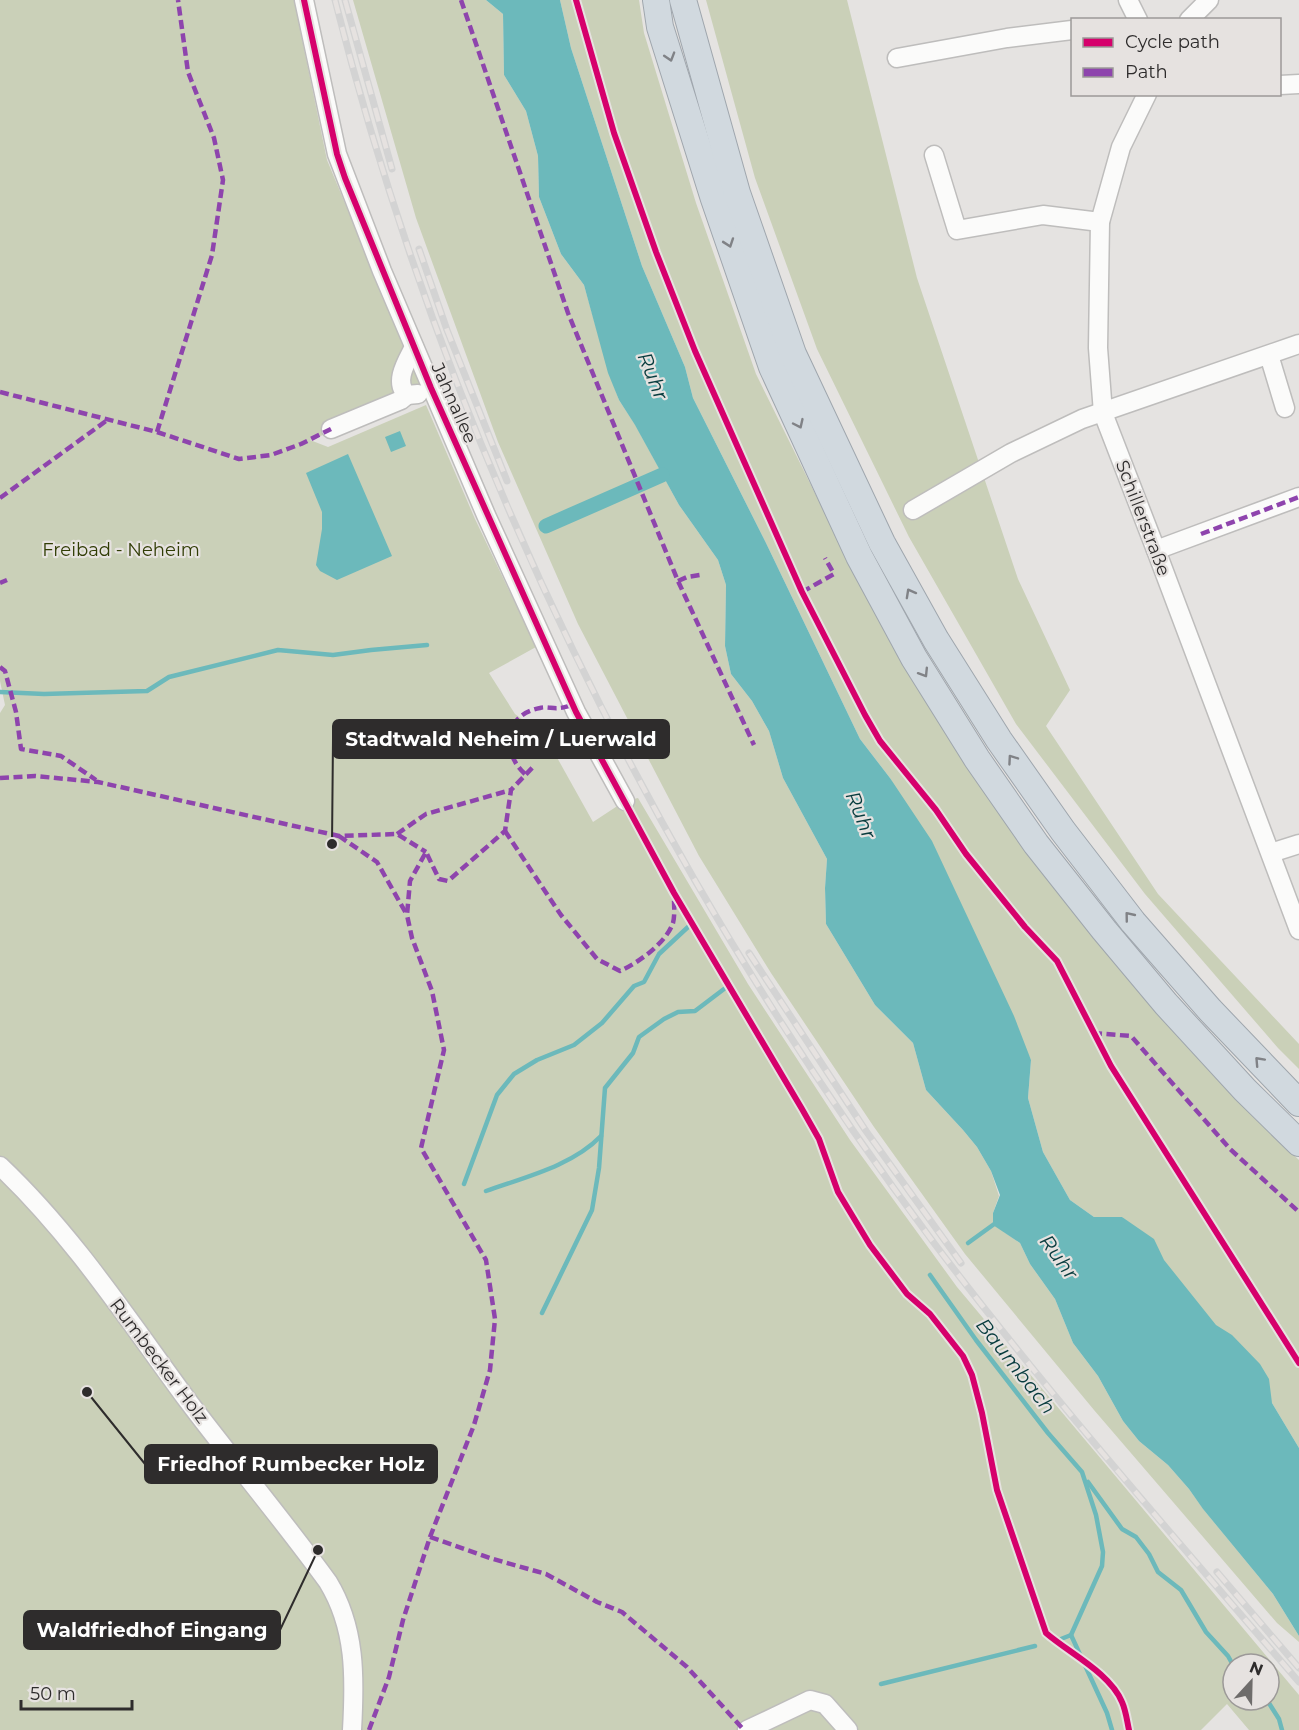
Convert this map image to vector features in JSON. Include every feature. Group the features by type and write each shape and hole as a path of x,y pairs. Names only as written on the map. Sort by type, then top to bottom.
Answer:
{"highway":[{"path":"656,0 660,27 714,199 772,367 859,556 914,658 977,759 1023,825 1104,930 1166,1004 1245,1090 1299,1143"},
{"path":"683,0 737,193 794,354 882,543 936,640 999,740 1063,831 1133,922 1210,1010 1299,1103"}],"street":[{"name":"Jahnallee","path":"304,0 337,154 414,347 576,712 625,801"},
{"path":"1128,0 1136,18"},
{"path":"1191,18 1209,0"},
{"path":"897,58 1007,38 1071,30"},
{"path":"1281,85 1299,84"},
{"name":"Schillerstraße","path":"1146,96 1121,147 1100,222 1098,348 1102,413 1299,930"},
{"path":"934,155 957,230 1042,215 1100,222"},
{"path":"913,510 1011,453 1082,419 1299,344"},
{"path":"407,395 402,390 400,382 414,347"},
{"path":"1269,355 1285,408"},
{"path":"331,429 401,400 407,395 414,395 431,388"},
{"path":"1156,550 1299,497"},
{"path":"1271,853 1299,844"},
{"name":"Rumbecker Holz","path":"0,1166 25,1190 86,1263 190,1404 328,1582 344,1614 350,1638 354,1679 352,1730"},
{"path":"747,1730 810,1700 825,1704 848,1730"}],"green space":[{"name":"Freibad - Neheim","path":"0,0 294,0 327,160 425,396 310,440 328,447 426,405 475,519 536,647 489,673 515,714 545,736 593,822 625,801 638,798 748,984 850,1140 957,1287 1263,1652 1221,1652 1221,1710 1201,1730 0,1730 0,713 5,705 0,681"},
{"path":"353,0 486,0 503,14 504,75 526,111 538,156 539,197 561,254 584,285 619,400 636,426 679,505 718,560 726,585 725,646 731,674 752,701 769,731 783,778 827,859 826,924 875,1005 913,1043 926,1090 977,1147 991,1171 999,1196 993,1213 1004,1232 1020,1243 1030,1264 1055,1299 1073,1343 1098,1376 1123,1421 1139,1441 1168,1465 1189,1489 1273,1594 1299,1636 1299,1642 1277,1623 1094,1410 965,1254 874,1127 771,973 699,856 578,624 498,442 416,218"},
{"path":"560,0 639,0 644,33 696,203 756,374 851,566 1108,948 1252,1116 1299,1160 1299,1448 1272,1403 1122,1217 1094,1217 1070,1200 1043,1152 1028,1098 1031,1060 890,778 860,739 693,398 685,367 642,266 571,48"},
{"path":"706,0 847,0 917,278 1018,579 1070,690 1046,726 1158,894 1299,1044 1299,1069 1278,1048 1145,894 1016,724 909,537 817,349 755,178"},
{"path":"1281,1674 1299,1695 1299,1730 1249,1730 1234,1712 1281,1712"}],"water":[{"name":"Ruhr","path":"486,0 560,0 571,48 642,266 685,367 693,398 860,739 890,778 932,841 1014,1016 1031,1060 1028,1098 1043,1152 1070,1200 1094,1217 1122,1217 1154,1239 1164,1260 1216,1325 1232,1335 1260,1364 1269,1379 1272,1403 1299,1448 1299,1636 1273,1594 1189,1489 1168,1465 1139,1441 1123,1421 1098,1376 1073,1343 1055,1299 1030,1264 1020,1243 993,1225 993,1213 1000,1195 991,1171 977,1147 926,1090 913,1043 875,1005 826,924 827,859 783,778 769,731 752,701 731,674 725,646 726,585 718,560 679,505 619,400 608,373 584,285 561,254 539,197 538,156 526,111 504,75 503,14"},
{"path":"400,431 406,446 391,452 385,437"},
{"path":"348,454 392,556 337,580 320,571 316,565 322,529 322,512 306,473"}],"waterway":[{"path":"546,526 662,475"},
{"path":"0,692 44,694 147,691 169,677 278,650 333,655 427,645"},
{"path":"464,1184 497,1095 514,1074 537,1060 574,1045 602,1023 634,986 644,982 659,954 688,927"},
{"path":"542,1313 592,1210 599,1168 605,1088 633,1053 639,1037 678,1012 695,1011 724,989"},
{"path":"486,1191 562,1163 601,1136"},
{"name":"Baumbach","path":"968,1243 997,1222"},
{"name":"Baumbach","path":"930,1275 976,1340 1048,1433 1082,1472 1096,1515 1103,1552 1102,1566 1071,1635 1061,1639"},
{"name":"Baumbach","path":"1088,1482 1122,1529 1136,1537 1149,1554 1158,1572 1181,1590 1206,1632 1224,1652"},
{"path":"1071,1635 1107,1713 1112,1730"},
{"path":"881,1684 1035,1646"},
{"name":"Baumbach","path":"1275,1712 1282,1730"}],"railway":[{"path":"335,0 382,166 437,330 501,492 573,651 653,806 740,957 834,1102 934,1243 1067,1411 1299,1682"},
{"path":"345,0 392,169"},
{"path":"419,249 447,330 507,481"},
{"path":"749,953 866,1131 961,1263"},
{"path":"1217,1572 1299,1668"}],"marked path":[{"path":"157,432 212,255 223,180 214,138 188,72 178,0"},
{"path":"461,0 568,313 678,581 754,745"},
{"path":"0,392 157,432 239,459 271,455 301,444 331,429"},
{"path":"0,498 106,421"},
{"path":"1201,534 1299,497"},
{"path":"802,592 834,574 825,558"},
{"path":"678,581 700,575"},
{"path":"0,583 7,580"},
{"path":"0,667 5,671 16,712 21,749 61,756 96,780"},
{"path":"525,774 517,765 509,745 513,726 528,712 542,707 561,708 573,705"},
{"path":"369,1730 389,1677 403,1620 430,1537 474,1425 490,1370 495,1319 486,1260 421,1148 444,1050 432,991 412,938 407,915 410,881 426,852 439,879 448,881 505,831 511,790 533,767"},
{"path":"0,778 35,776 98,782 339,836 397,834 426,852"},
{"path":"397,834 426,814 511,790"},
{"path":"505,831 561,915 597,959 620,971 643,958 664,938 673,923 674,898"},
{"path":"339,836 377,862 407,915"},
{"path":"1093,1033 1131,1036 1230,1149 1299,1212"},
{"path":"430,1537 493,1559 546,1574 597,1602 622,1612 687,1667 744,1730"}],"cycle path":[{"path":"304,0 337,154 345,178 431,388 576,712 674,893 819,1139 838,1192 870,1245 907,1294 930,1314 963,1356 972,1375 982,1413 997,1490 1046,1633 1108,1682 1122,1702 1129,1730"},
{"path":"576,0 614,133 656,252 695,351 802,592 865,715 880,741 936,810 966,854 1025,927 1057,961 1111,1066 1299,1363"}],"place":[{"name":"Stadtwald Neheim / Luerwald","path":"332,844"},
{"name":"Friedhof Rumbecker Holz","path":"87,1392"},
{"name":"Waldfriedhof Eingang","path":"318,1550"}]}
